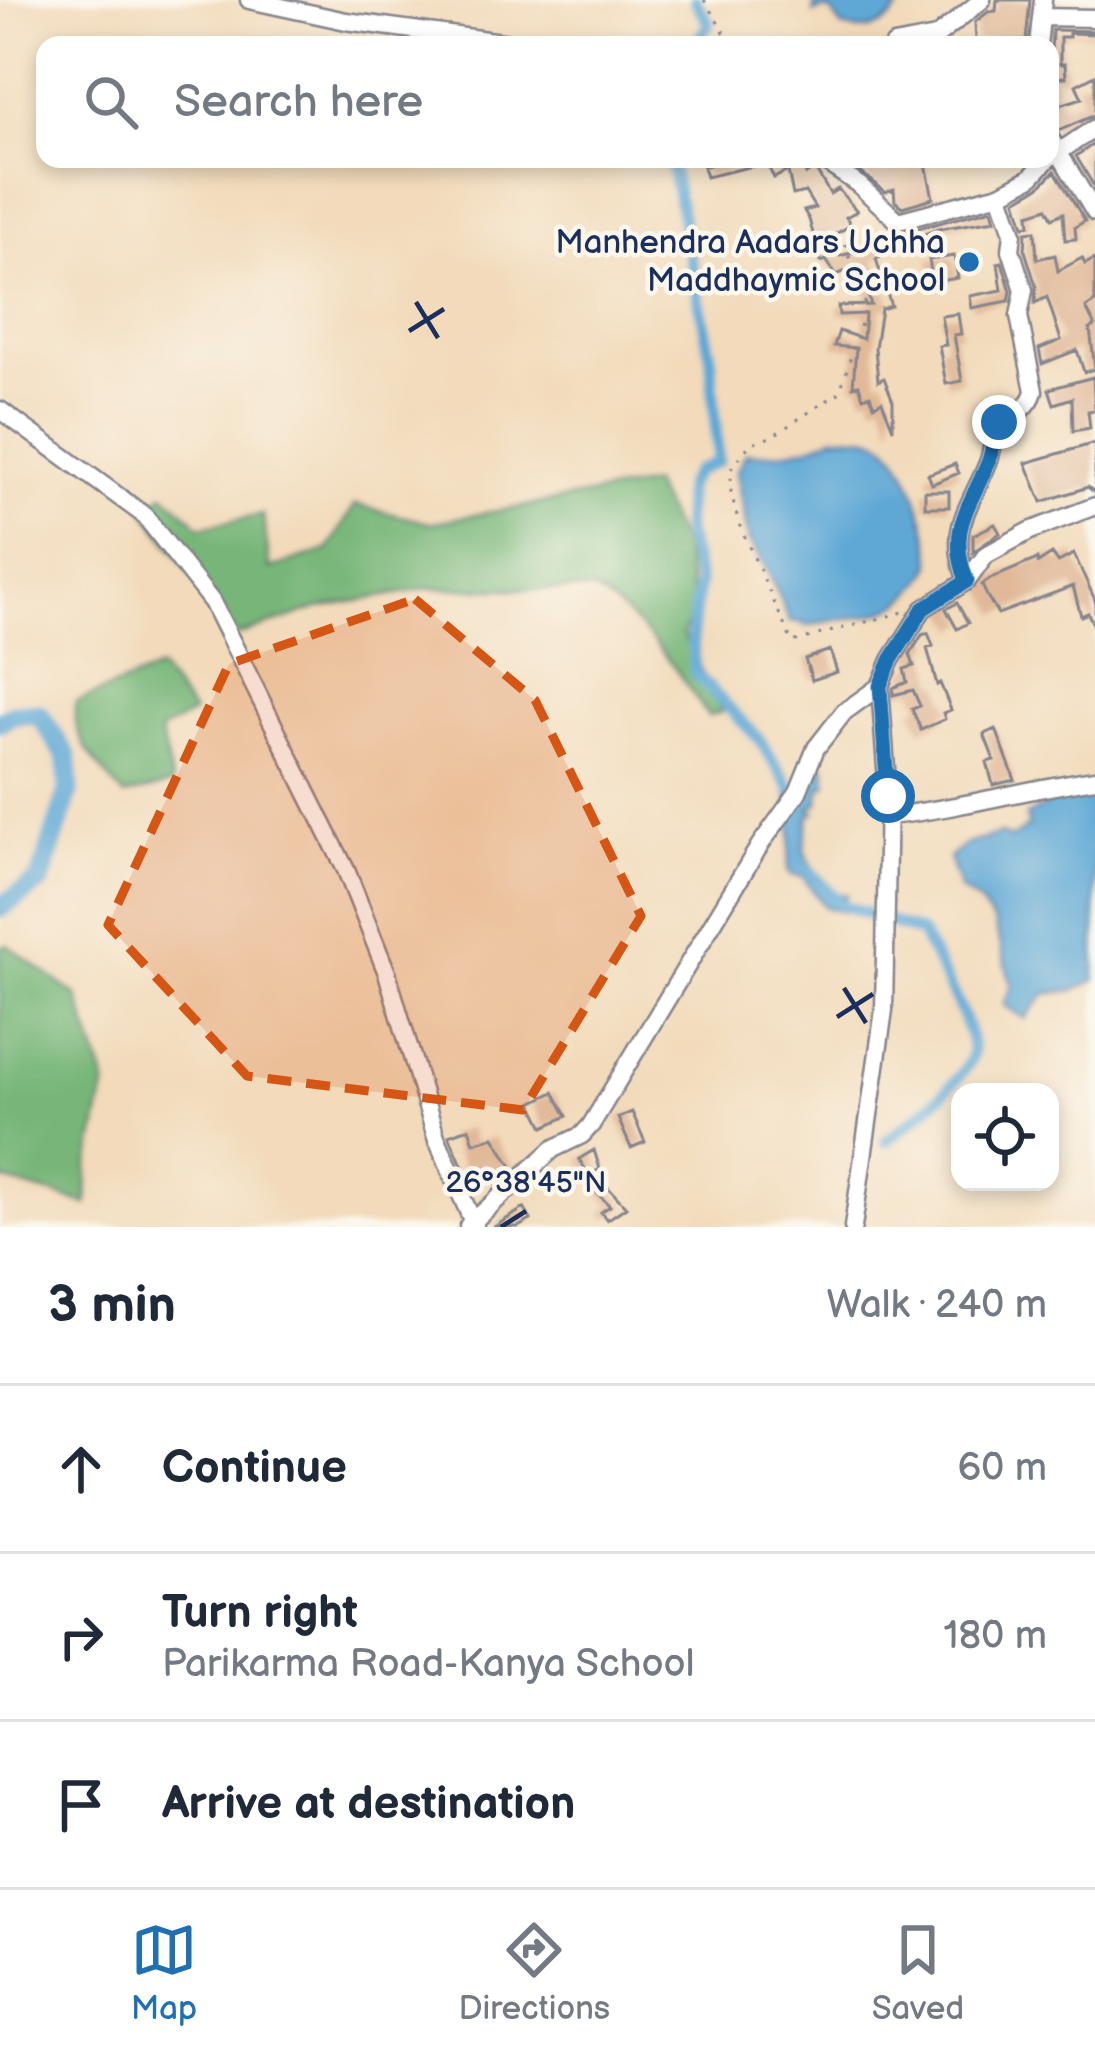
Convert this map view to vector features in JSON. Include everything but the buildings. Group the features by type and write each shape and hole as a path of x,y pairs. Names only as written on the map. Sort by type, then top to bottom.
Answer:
{"street":[{"path":"249,0 346,21 458,36"},
{"path":"937,36 982,0"},
{"path":"1042,8 1095,18"},
{"path":"1059,147 1095,128"},
{"path":"1059,161 1095,213"},
{"path":"834,168 898,221 1000,194 1030,178 1038,168"},
{"path":"967,581 958,557 963,515 990,457 999,422 1032,400 1034,391 1019,316 1024,290 1000,194"},
{"path":"0,410 144,514 212,602 346,870 387,973 436,1137 472,1225 553,1149 575,1140 591,1125 797,792 816,748 844,712 880,686"},
{"path":"853,1227 884,1010 888,816 880,686 923,609 967,581 986,555 1030,531 1095,506"},
{"path":"888,816 946,811 1012,792 1095,778"}],"path":[{"path":"704,0 726,36"},
{"path":"845,244 866,307 840,392 771,437 751,443 731,470 731,492 751,555 792,642 923,609"}],"highlighted area":[{"path":"415,599 535,700 641,916 523,1110 247,1076 108,925 229,664"}],"green space":[{"path":"652,484 683,546 694,608 683,634 722,712 708,716 642,629 591,590 429,588 318,608 237,636 145,511 164,493 201,527 263,515 270,569 328,550 355,505 429,523"},
{"path":"159,669 193,713 160,731 172,784 124,796 82,741 76,702"},
{"path":"7,945 77,996 106,1083 88,1168 87,1204 0,1179 0,948"}],"water":[{"path":"815,0 904,0 886,22 862,30 842,27 831,11 814,13"},
{"path":"834,436 871,438 892,450 917,498 932,565 906,599 892,608 807,626 790,622 749,541 736,473 746,453 792,450"},
{"path":"816,765 825,766 827,784 820,788 819,803 810,808 815,812 809,817 804,850 822,887 847,895 843,911 825,907 803,877 788,870 792,827 784,819 797,809"},
{"path":"1080,788 1095,797 1095,980 1075,990 1045,994 1025,1019 1004,1005 1012,986 994,923 979,902 960,890 949,858 966,844 1001,834 1011,839 1029,826 1026,816"}],"waterway":[{"path":"695,0 709,24 700,36"},
{"path":"671,168 711,358 718,461 696,471 687,485 685,527 699,583 692,629 695,673 759,739 791,789 793,804"},
{"path":"0,722 14,714 39,714 67,757 69,790 40,881 0,908"},
{"path":"809,870 843,905 921,933 968,1028 972,1043 968,1064 935,1101 886,1141"}],"place":[{"name":"Manhendra Aadars Uchha Maddhaymic School","path":"969,262"}],"route":[{"path":"888,796 880,686 923,609 967,581 958,557 958,535 999,422"}]}
